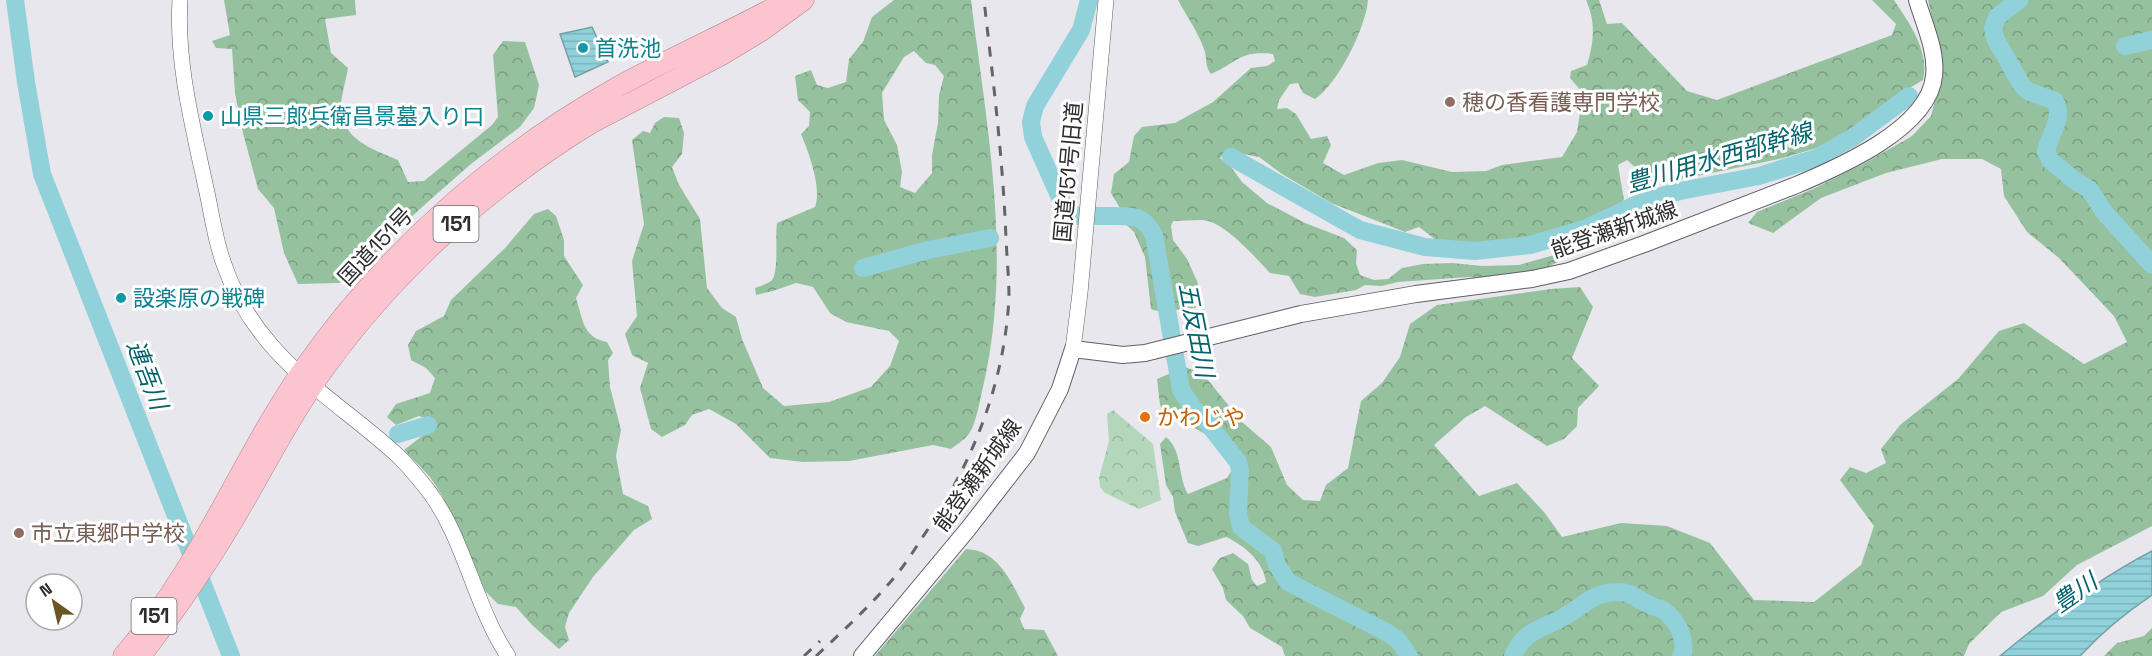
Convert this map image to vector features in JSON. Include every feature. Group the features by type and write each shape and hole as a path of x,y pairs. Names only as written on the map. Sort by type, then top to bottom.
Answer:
{"highway":[{"name":"国道151号","path":"141,656 344,315 383,270 458,198 565,118 619,86 788,0"},
{"name":"国道151号","path":"307,379 395,283 439,239 515,174 590,124 722,55 763,30 804,0"},
{"name":"国道151号","path":"123,656 187,581"}],"main road":[{"name":"能登瀬新城線","path":"862,656 968,529 1027,453 1060,389 1073,349 1123,355 1161,350 1243,327 1301,314 1416,294 1532,279 1569,271 1827,172 1888,138 1919,112 1928,99 1934,77 1933,54 1917,0"}],"street":[{"path":"180,0 180,50 206,187 224,267 234,291 270,345 399,456 429,491 448,525 496,638 508,656"},
{"name":"国道151号旧道","path":"1073,349 1106,0"}],"green space":[{"path":"224,0 355,0 356,15 325,19 331,53 348,68 341,105 342,117 346,126 359,141 398,160 408,182 424,181 492,125 498,117 493,55 503,41 525,42 539,85 534,108 520,127 471,164 397,230 355,277 339,283 298,284 284,253 274,208 258,189 235,93 232,49 216,48 212,41 230,35"},
{"path":"894,0 971,0 990,145 997,242 992,339 979,405 971,431 951,449 933,445 849,461 803,462 770,458 736,424 709,409 692,415 685,425 662,437 651,429 640,388 648,363 632,355 625,334 637,316 632,261 644,224 632,140 643,131 650,133 655,123 664,117 679,118 684,133 682,154 672,167 679,185 700,219 707,288 722,308 736,317 742,339 763,388 784,406 829,402 871,387 890,366 899,341 889,331 846,322 830,313 813,287 796,283 756,295 755,288 766,284 774,276 777,223 815,207 817,199 814,170 801,134 809,126 810,112 798,100 795,76 811,70 817,85 828,88 846,82 849,59 863,42 872,17","holes":["914,51 926,63 935,65 944,76 939,95 932,173 915,193 900,187 902,172 897,145 884,120 882,93 904,57"]},
{"path":"1178,0 1368,0 1362,25 1349,54 1324,92 1315,99 1303,93 1298,83 1290,84 1279,100 1277,109 1287,108 1296,114 1311,139 1327,136 1331,145 1323,163 1344,175 1378,163 1402,160 1452,172 1486,171 1502,165 1562,157 1577,132 1583,93 1570,78 1571,71 1587,65 1591,48 1593,24 1586,0 1599,0 1607,24 1622,23 1687,91 1717,100 1892,35 1896,24 1872,0 1894,0 1921,48 1924,58 1923,80 1901,93 1833,143 1783,158 1673,181 1651,181 1627,160 1618,165 1624,200 1615,210 1559,231 1509,240 1462,244 1436,240 1419,227 1405,232 1331,203 1282,174 1259,157 1227,151 1220,158 1231,167 1242,182 1267,203 1305,223 1344,238 1357,250 1356,263 1360,275 1374,280 1388,279 1402,268 1423,264 1519,265 1565,252 1566,257 1545,269 1508,278 1468,277 1398,282 1382,286 1365,285 1356,290 1315,297 1300,294 1289,276 1270,273 1239,241 1220,226 1202,220 1173,221 1171,226 1173,240 1187,259 1202,299 1195,308 1160,311 1151,309 1145,257 1134,232 1121,220 1121,210 1111,193 1114,174 1129,162 1134,136 1142,127 1175,123 1213,102 1251,68 1267,66 1275,61 1273,54 1246,55 1211,74 1200,38"},
{"path":"1928,0 2152,0 2152,526 2077,565 2043,596 2001,612 1969,644 1964,656 1285,656 1282,647 1250,628 1243,616 1226,600 1223,588 1212,569 1220,558 1233,553 1248,564 1252,580 1257,586 1266,582 1257,561 1246,549 1226,537 1198,546 1188,543 1175,512 1173,497 1166,485 1160,444 1166,437 1178,456 1182,479 1188,494 1227,478 1232,470 1225,454 1213,440 1199,430 1169,421 1160,405 1157,379 1185,367 1203,374 1242,422 1271,447 1287,485 1303,500 1320,501 1326,485 1348,468 1361,401 1382,383 1400,357 1410,324 1437,305 1580,287 1593,307 1572,358 1599,386 1578,408 1577,426 1564,439 1547,446 1485,406 1466,417 1434,445 1479,496 1517,483 1544,512 1562,537 1621,523 1667,526 1710,543 1754,600 1814,602 1861,565 1874,526 1840,480 1850,467 1866,473 1886,463 1881,449 1900,425 1958,379 1999,331 2024,323 2084,364 2127,342 2114,316 2059,258 2027,232 2004,196 2001,169 1982,159 1942,159 1886,173 1821,198 1773,233 1748,223 1757,212 1813,189 1912,136 1931,116 1943,69"},
{"path":"548,209 556,216 564,240 564,256 583,285 576,298 582,320 593,336 607,342 613,353 608,360 610,387 621,430 616,456 623,494 648,506 652,519 634,530 593,577 569,613 565,627 569,640 559,649 516,607 498,604 485,591 442,495 430,477 404,450 426,433 431,420 419,416 396,425 387,417 396,404 430,393 435,378 426,368 411,360 408,345 416,331 444,316 451,300 505,248 534,214"},
{"path":"1113,410 1153,444 1161,500 1139,509 1105,493 1100,487 1099,478 1109,441 1107,414"},
{"path":"966,549 987,555 1003,569 1025,608 1020,619 1024,629 1044,630 1058,656 875,656"},
{"path":"2152,628 2152,656 2104,656 2117,643 2144,636"}],"water":[{"name":"首洗池","path":"592,27 608,62 575,77 560,34"},
{"path":"2152,551 2152,595 2114,623 2080,656 2000,656 2073,599"}],"waterway":[{"name":"連吾川","path":"15,0 42,174 231,656"},
{"name":"五反田川","path":"1089,0 1081,30 1035,106 1031,122 1033,137 1062,202 1069,212 1077,216 1136,218 1145,223 1154,235 1181,390 1238,462 1240,470 1238,513 1241,527 1273,551 1277,565 1288,582 1388,633 1398,640 1409,656"},
{"path":"2019,0 1997,17 1993,28 1995,38 2021,84 2028,91 2055,101 2057,120 2046,151 2050,160 2090,190 2104,212 2152,265"},
{"name":"豊川用水西部幹線","path":"2125,46 2152,40"},
{"name":"豊川用水西部幹線","path":"1231,157 1360,230 1425,247 1475,251 1530,245 1585,229 1644,201 1680,191 1759,176 1816,158 1852,138 1909,96"},
{"name":"豊川用水西部幹線","path":"863,268 928,250 990,238"},
{"name":"豊川用水西部幹線","path":"398,434 428,425"},
{"name":"五反田川","path":"1513,656 1523,640 1536,630 1559,620 1601,594 1622,592 1663,610 1673,619 1682,636 1683,654 1681,656"}],"railway":[{"path":"816,656 893,579 940,511 970,454 992,394 1000,363 1006,331 1009,284 1000,149 984,0"},
{"path":"804,656 820,641"}],"place":[{"name":"首洗池","path":"583,48"},
{"name":"穂の香看護専門学校","path":"1450,102"},
{"name":"山県三郎兵衛昌景墓入り口","path":"208,116"},
{"name":"設楽原の戦碑","path":"121,298"},
{"name":"かわじや","path":"1145,417"},
{"name":"市立東郷中学校","path":"19,533"}],"water label":[{"name":"豊川","path":"2075,593"}]}
